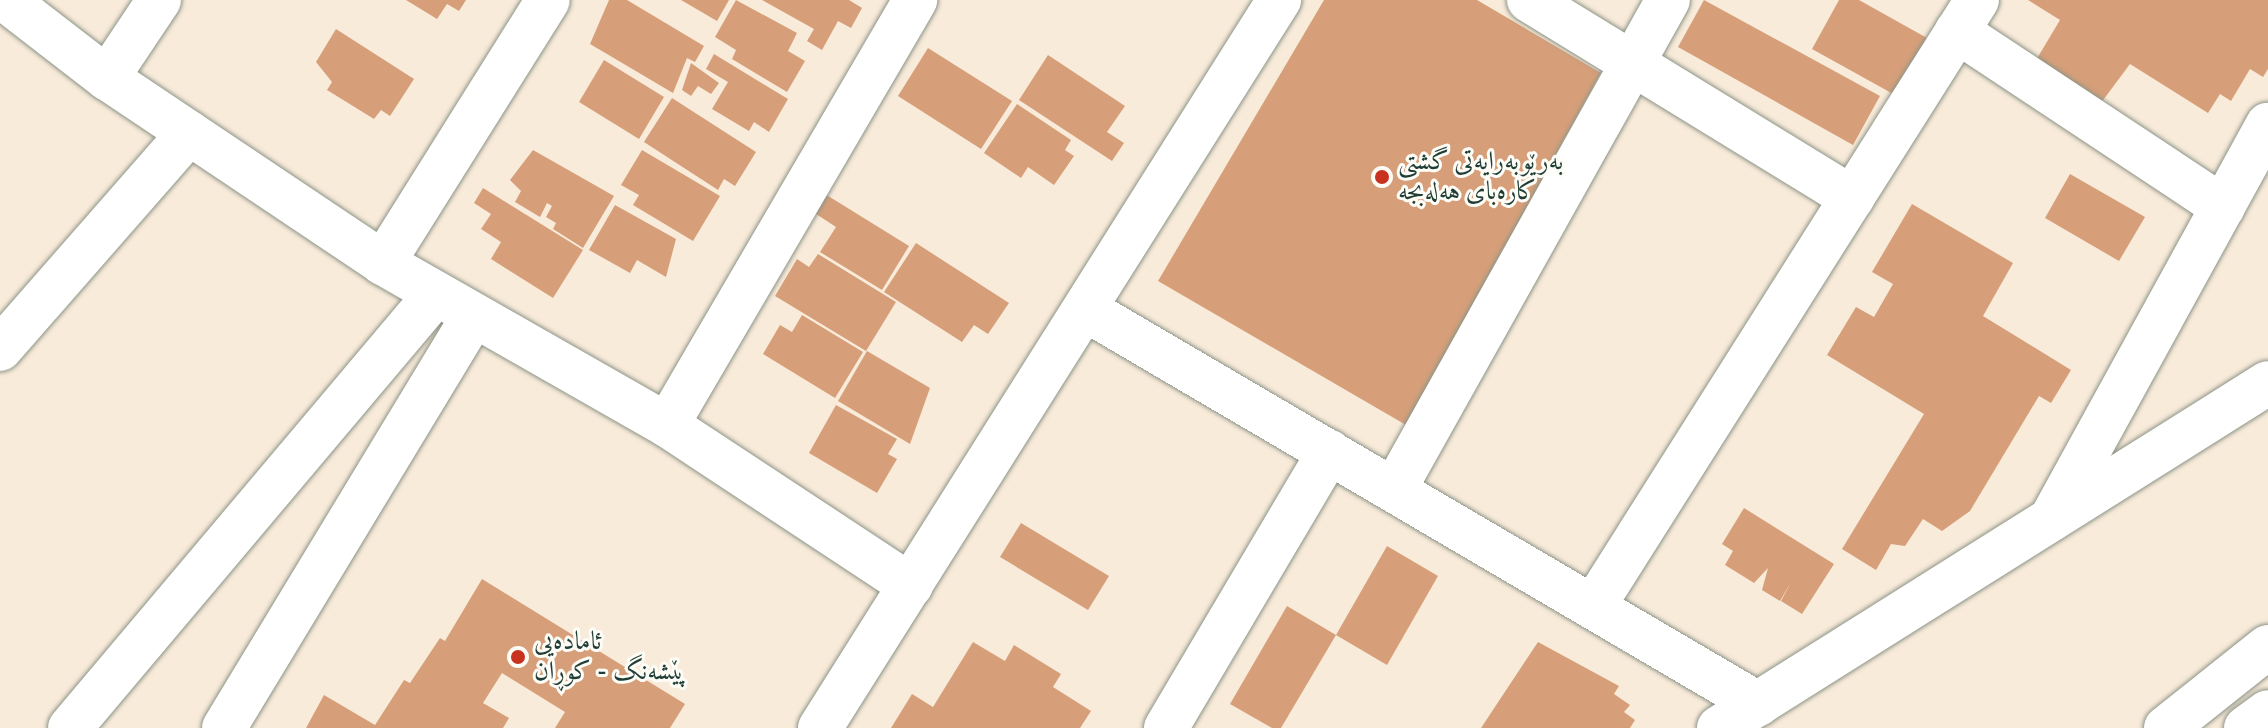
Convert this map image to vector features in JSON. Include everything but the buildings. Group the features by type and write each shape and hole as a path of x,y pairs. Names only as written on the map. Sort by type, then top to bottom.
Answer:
{"street":[{"path":"6,0 107,78 383,263 667,425 911,586"},
{"path":"107,78 159,0"},
{"path":"383,263 548,0"},
{"path":"667,425 915,0"},
{"path":"1529,0 1634,61 1852,198"},
{"path":"1394,490 1668,0"},
{"path":"820,728 1088,311 1265,5"},
{"path":"1593,607 1967,15 2223,207"},
{"path":"2049,524 2268,125"},
{"path":"0,349 189,133"},
{"path":"70,728 436,294"},
{"path":"1088,311 1758,704"},
{"path":"224,728 474,316"},
{"path":"1719,728 2049,524 2268,383"},
{"path":"1172,726 1329,452"},
{"path":"2166,728 2268,647"},
{"path":"2246,728 2268,712"}],"place":[{"name":"بەرێوبەرایەتی گشتی کارەبای هەلەبجە","path":"1382,177"},
{"name":"ئامادەیی پێشەنگ - کوڕان","path":"518,657"}]}
